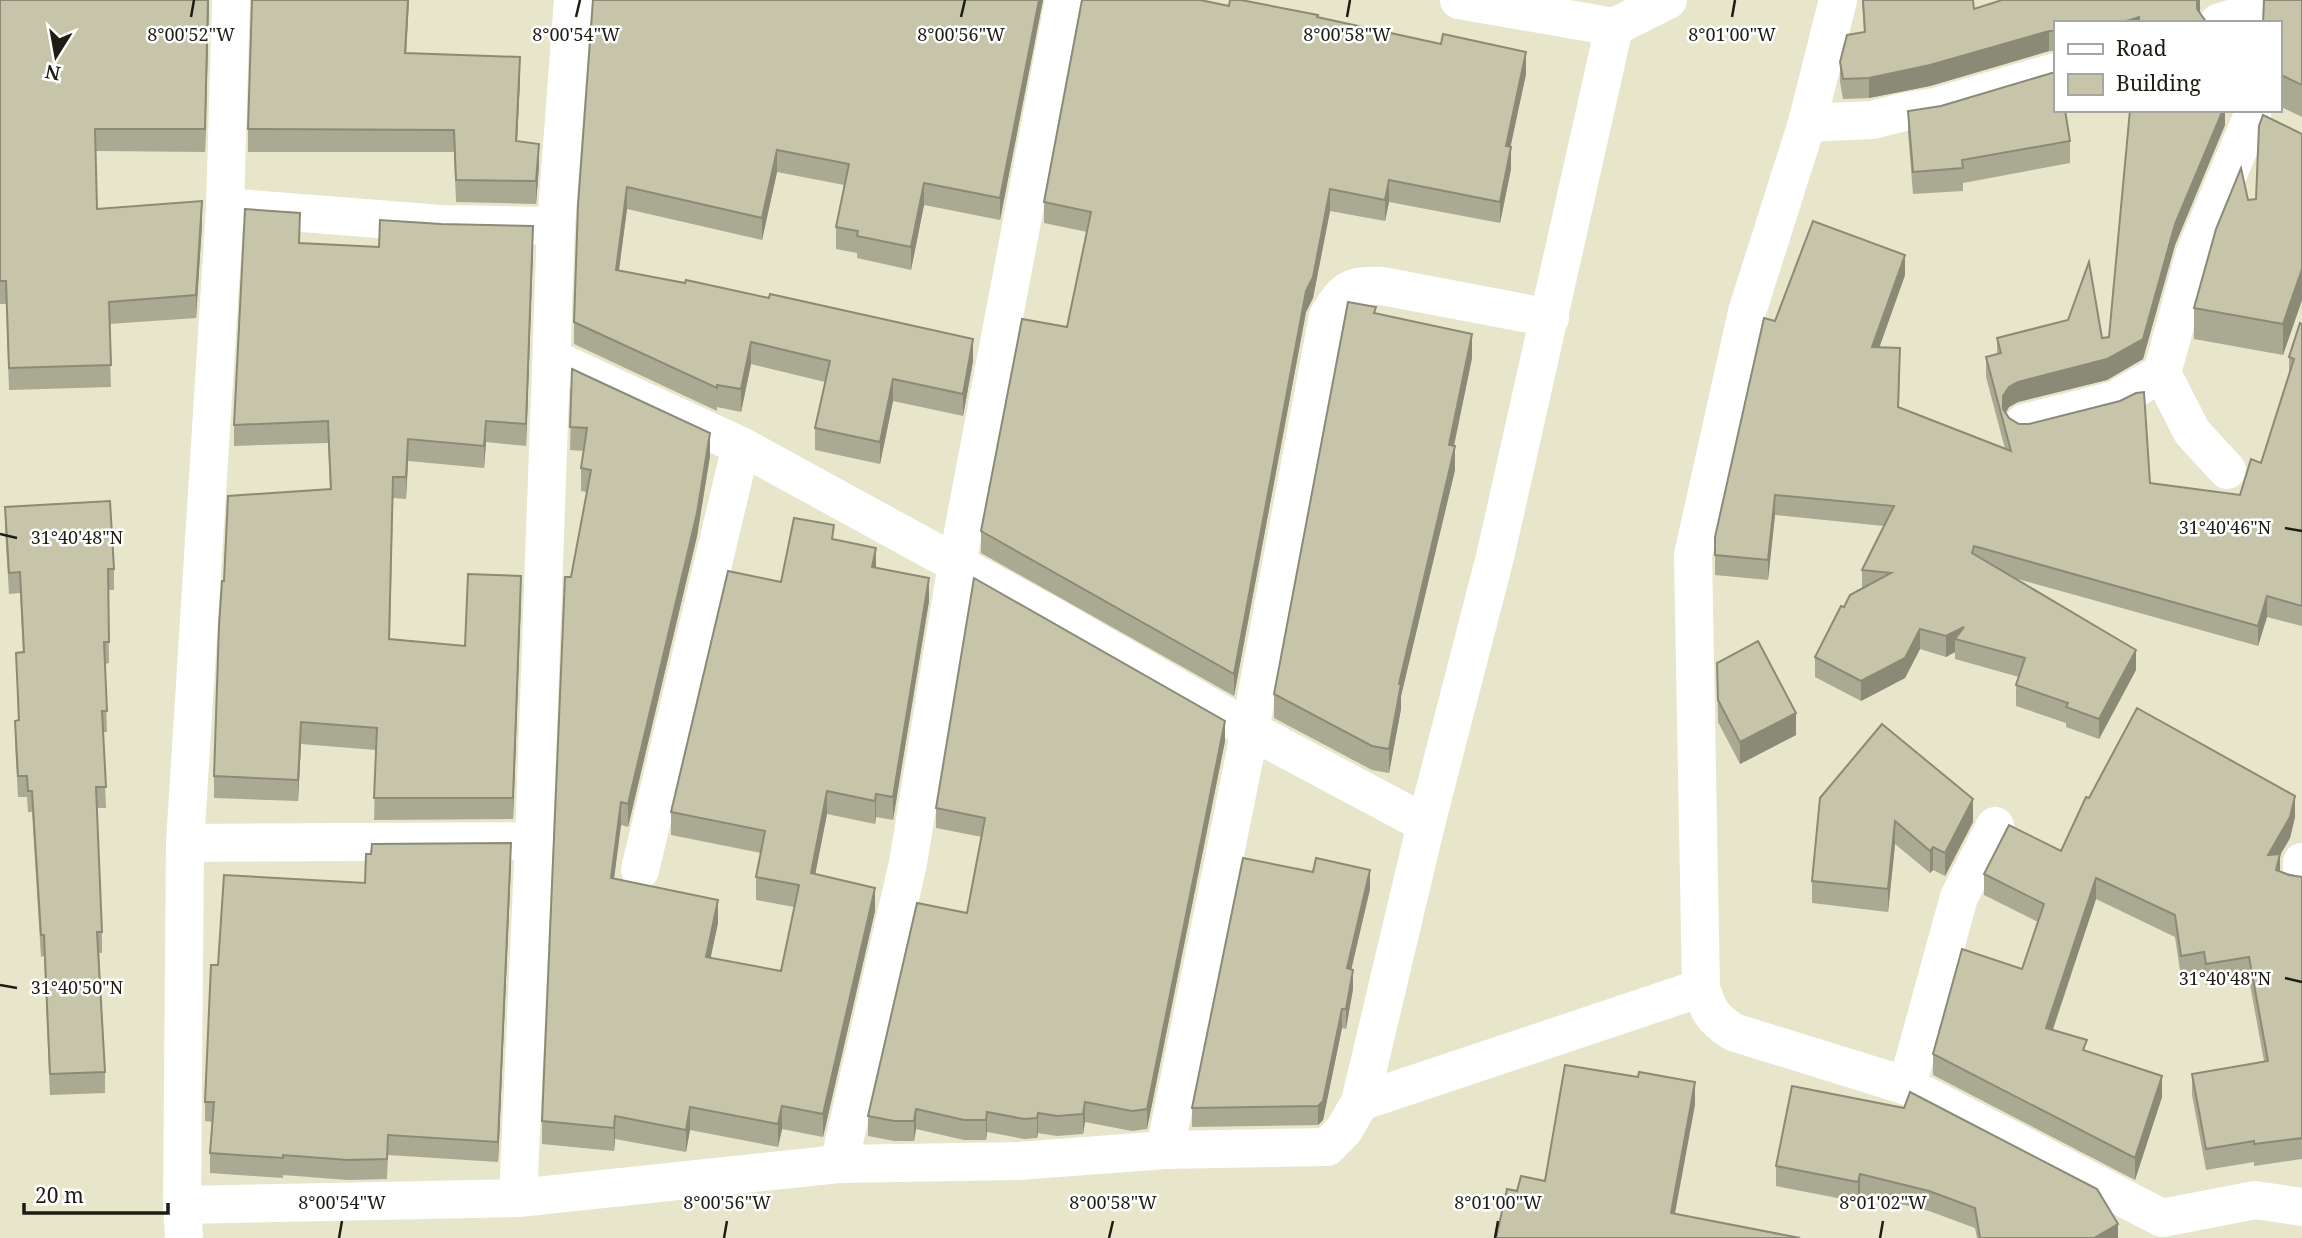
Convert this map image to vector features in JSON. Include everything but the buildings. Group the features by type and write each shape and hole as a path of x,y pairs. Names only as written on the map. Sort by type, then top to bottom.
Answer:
{"street":[{"path":"231,0 225,206 186,843 183,1221 518,1198 839,1164 1019,1161 1165,1150 1327,1147 1344,1130 1360,1102 1426,824 1495,557 1614,27"},
{"path":"518,1198 553,359 556,226 573,0"},
{"path":"839,1164 908,863 957,564 1065,0"},
{"path":"1459,0 1614,27 1668,0"},
{"path":"1838,0 1807,123 1747,312 1693,555 1702,988 1708,1011 1732,1032 1907,1086 2162,1218 2255,1200 2302,1207"},
{"path":"1807,123 1872,120 1935,107 2054,72"},
{"path":"2227,470 2192,432 2162,373 2195,253 2260,119"},
{"path":"225,206 441,223 556,226"},
{"path":"1165,1150 1250,730 1328,316 1340,295 1356,285 1382,286 1550,317"},
{"path":"553,359 741,446 957,564 1250,730 1426,824"},
{"path":"2024,423 2115,400 2162,373"},
{"path":"640,870 741,446"},
{"path":"1907,1086 1959,897 1994,825"},
{"path":"186,843 534,841"},
{"path":"2302,862 2302,877"},
{"path":"1360,1102 1702,988"}]}
